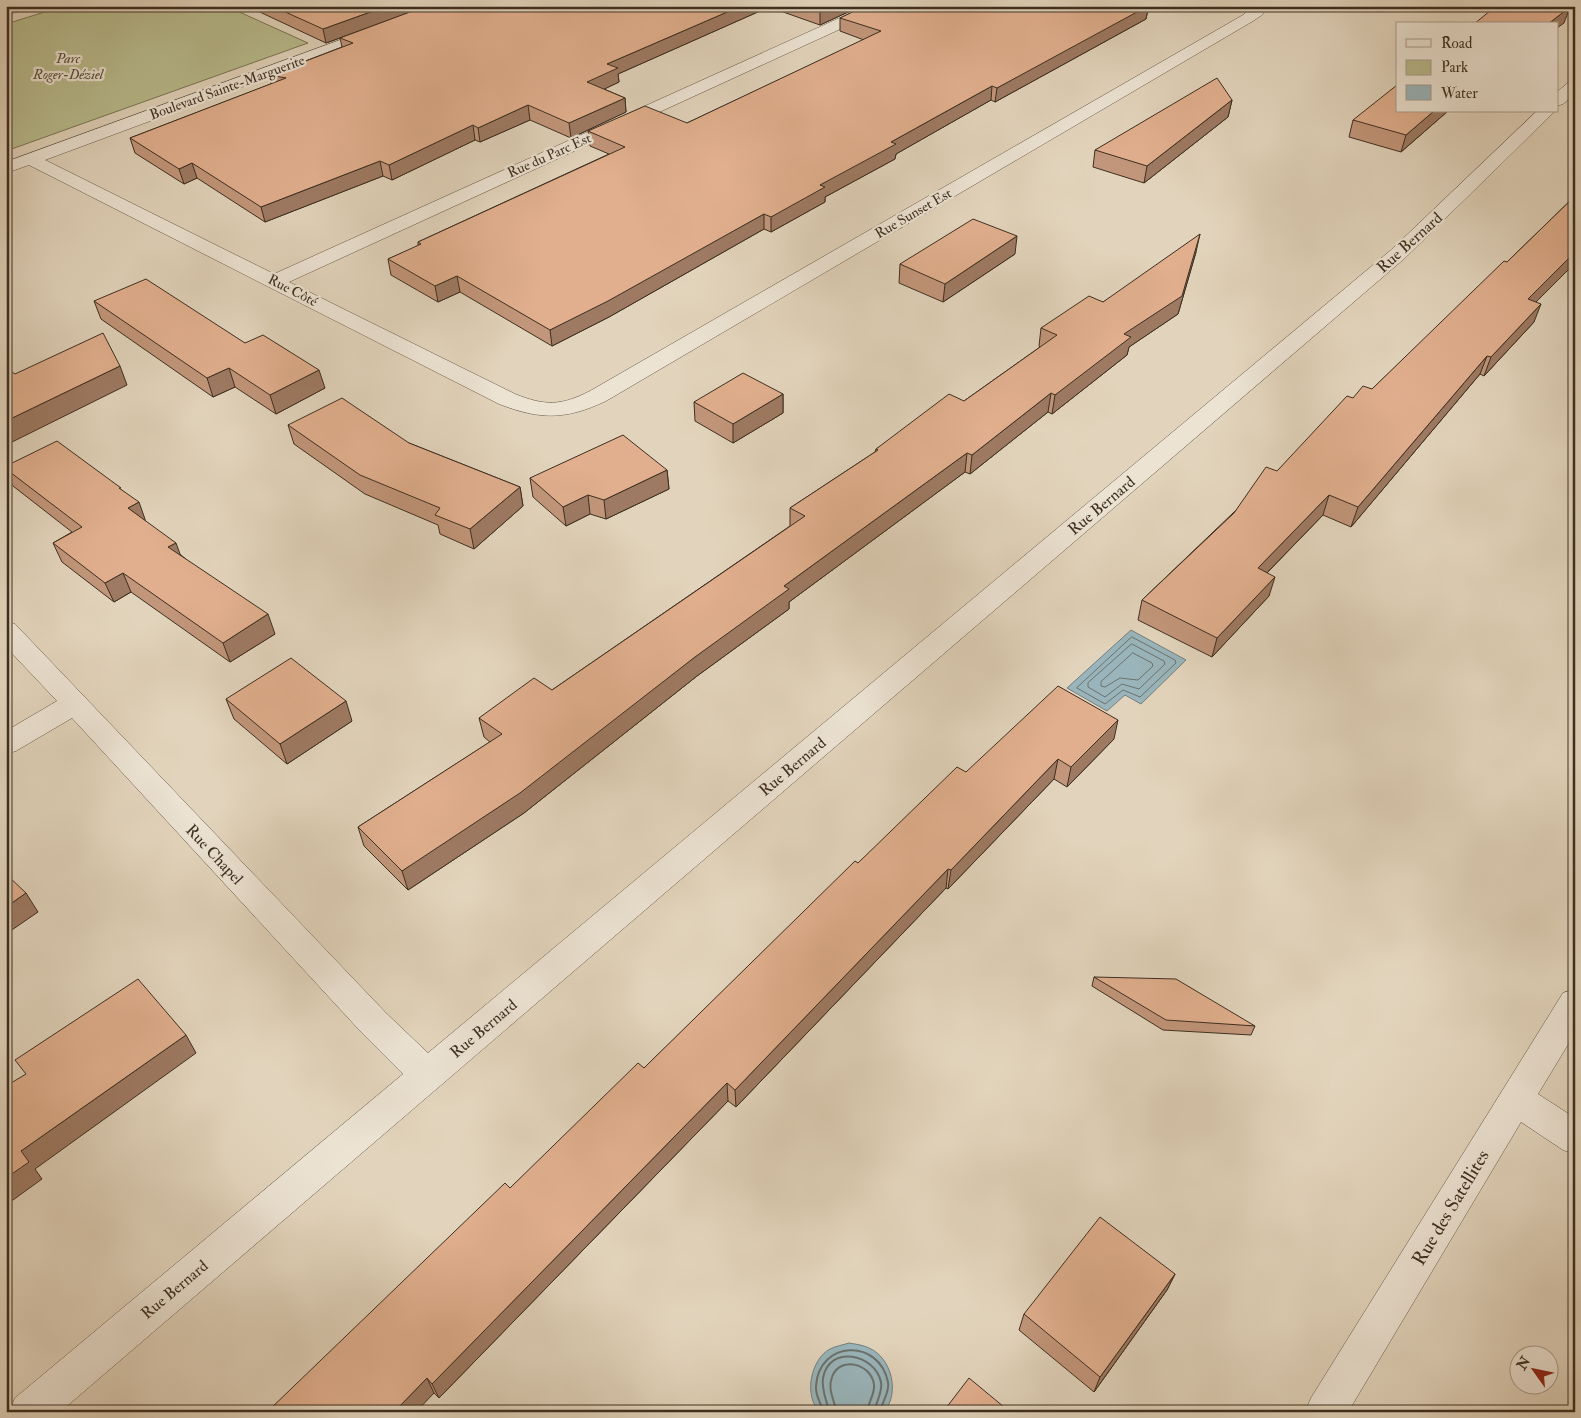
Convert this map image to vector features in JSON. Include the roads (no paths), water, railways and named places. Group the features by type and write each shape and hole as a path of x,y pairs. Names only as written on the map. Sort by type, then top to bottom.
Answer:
{"street":[{"path":"6,11 23,6"},
{"name":"Boulevard Sainte-Marguerite","path":"6,168 447,6"},
{"name":"Rue du Parc Est","path":"275,281 310,263 879,6"},
{"name":"Rue Sunset Est","path":"558,411 572,408 606,391 1239,23 1257,12 1261,6"},
{"path":"1558,100 1575,85"},
{"name":"Rue Bernard","path":"29,1412 1398,254 1546,112"},
{"name":"Rue Côté","path":"30,159 507,399 543,411 558,411"},
{"name":"Rue Chapel","path":"6,630 374,1023 427,1075"},
{"path":"6,744 74,704"},
{"name":"Rue des Satellites","path":"1325,1412 1575,1003"},
{"path":"1516,1099 1575,1138"}],"water":[{"path":"1131,630 1186,660 1141,704 1125,695 1107,711 1067,688"},
{"path":"849,1343 867,1347 877,1353 888,1368 891,1377 892,1395 884,1412 820,1412 815,1405 812,1397 811,1378 818,1361 830,1349"}],"park label":[{"name":"Parc Roger-Déziel","path":"68,66"}]}
